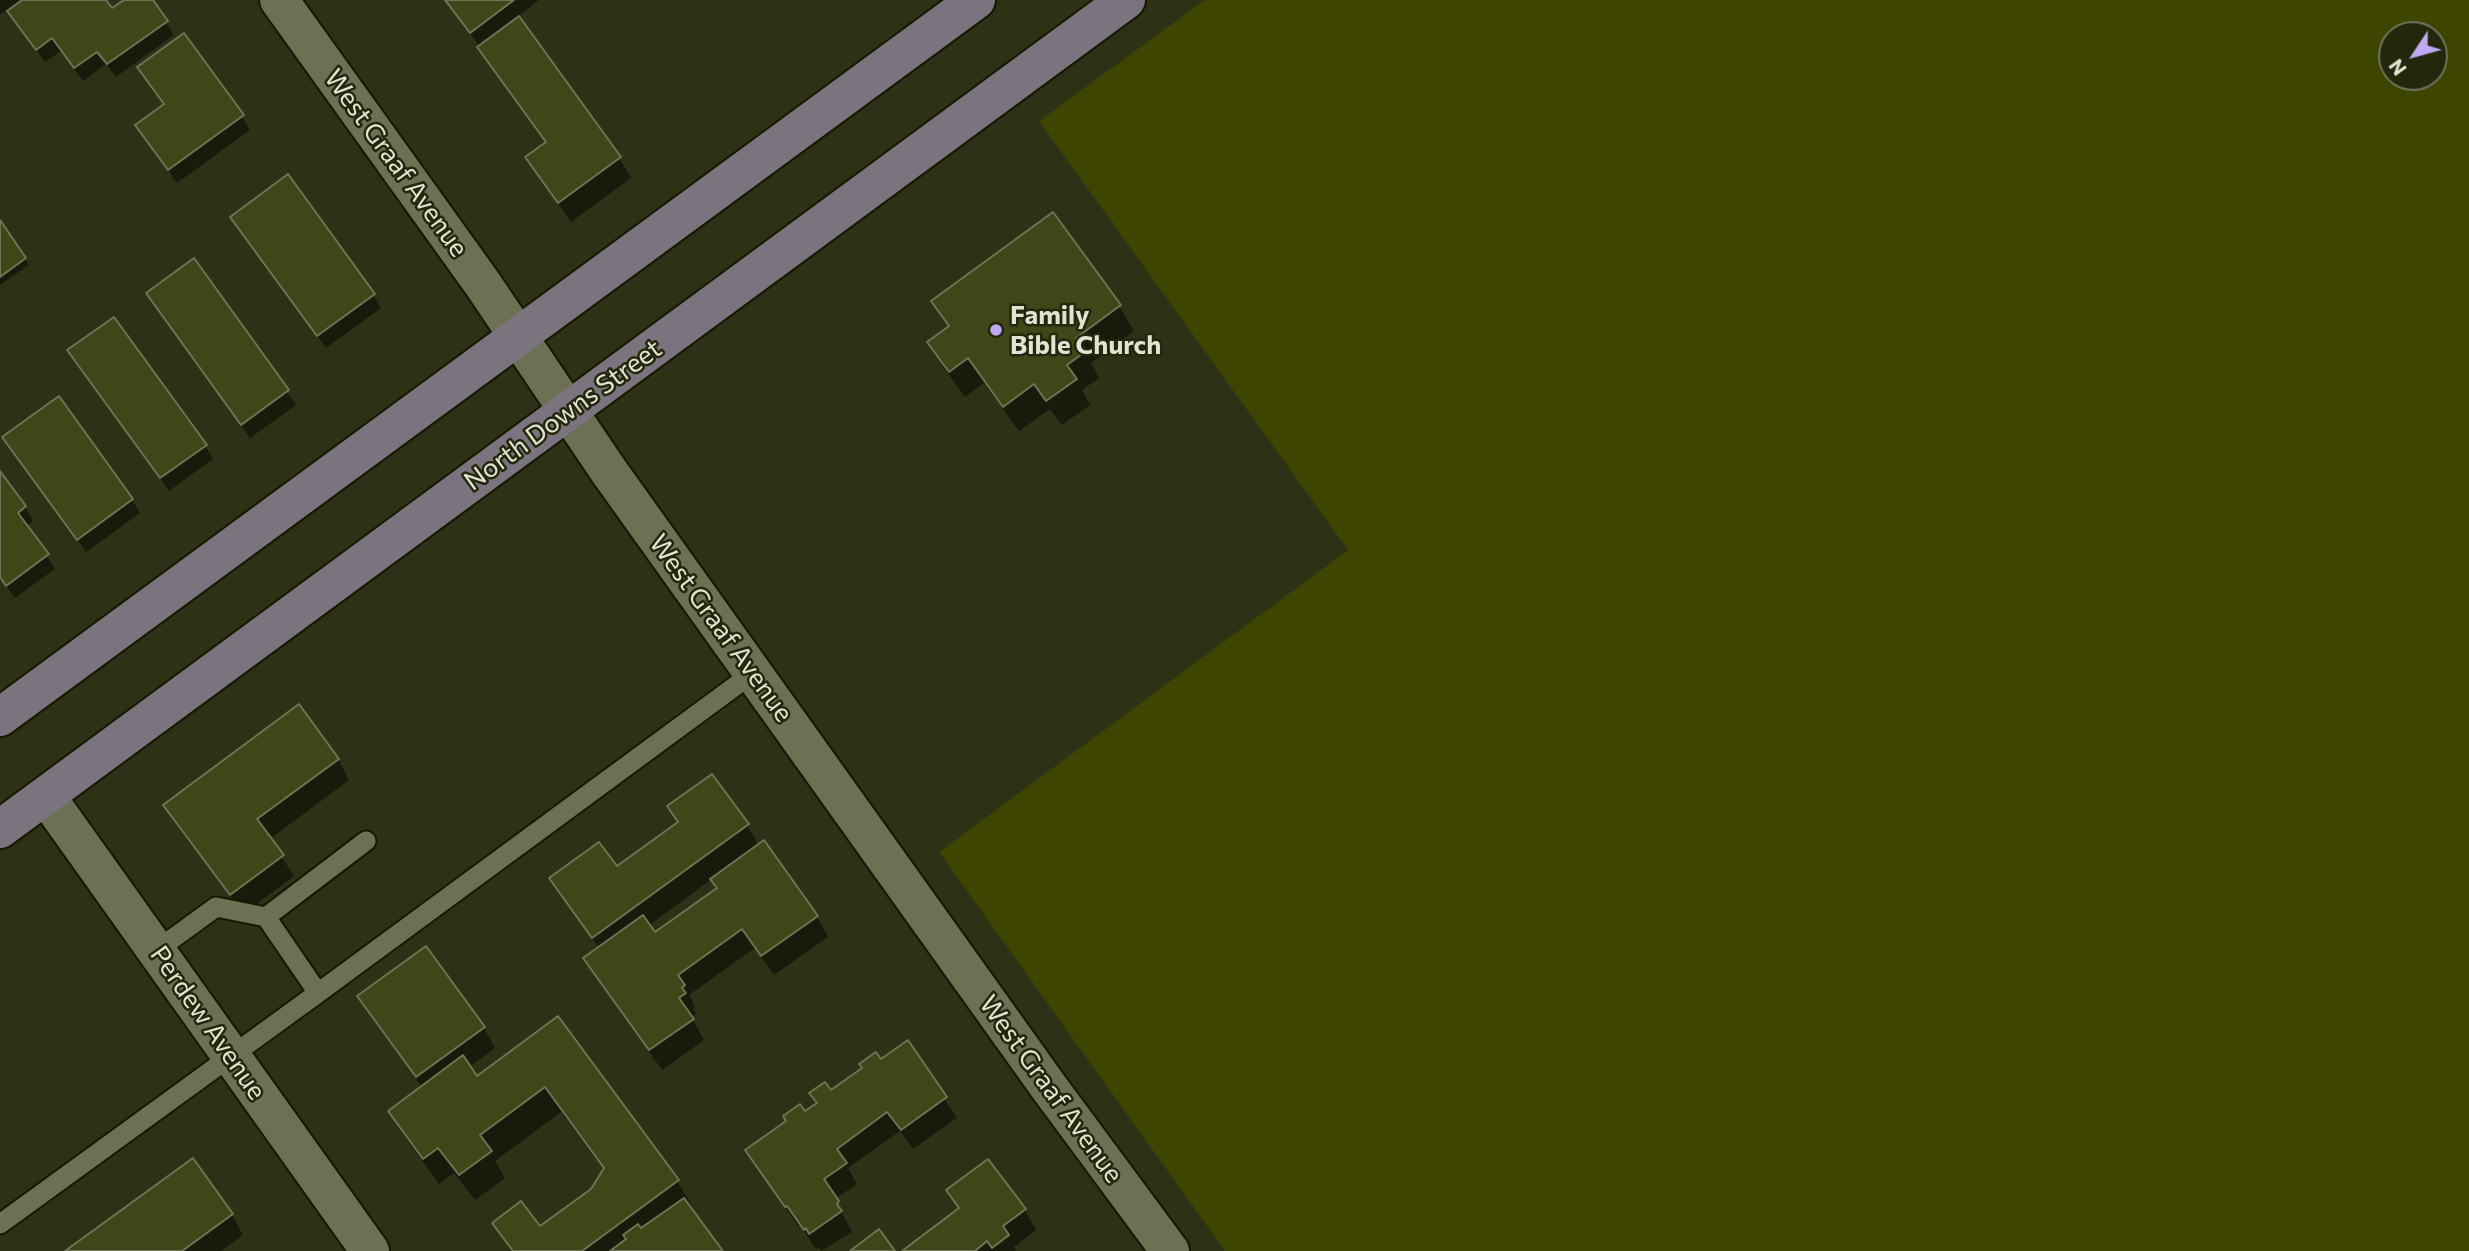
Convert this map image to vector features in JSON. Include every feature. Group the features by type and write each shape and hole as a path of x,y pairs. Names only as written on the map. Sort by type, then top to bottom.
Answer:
{"street":[{"name":"West Graaf Avenue","path":"279,0 482,283 567,412 1048,1086 1170,1251"},
{"path":"0,717 976,0"},
{"name":"North Downs Street","path":"0,830 1126,0"},
{"name":"Perdew Avenue","path":"46,796 370,1251"}],"lane":[{"path":"0,1224 753,673"},
{"path":"266,917 366,841"},
{"path":"157,950 216,907 266,917 318,993"}],"green space":[{"path":"1205,0 2469,0 2469,1251 1225,1251 939,852 1348,550 1039,121"}],"building":[{"path":"22,0 106,0 112,8 124,0 153,0 168,21 107,64 97,52 74,68 52,38 36,50 7,11"},
{"path":"445,0 514,0 470,33"},
{"path":"519,16 621,157 558,203 525,157 546,142 477,47"},
{"path":"184,33 244,115 168,170 135,125 164,104 137,67"},
{"path":"288,174 375,294 317,336 230,217"},
{"path":"1053,212 1121,305 1076,338 1086,351 1067,365 1077,379 1046,401 1034,384 1003,407 968,358 949,372 927,342 949,326 931,301"},
{"path":"0,220 26,258 0,277"},
{"path":"194,258 289,390 241,425 146,293"},
{"path":"114,317 207,445 160,478 67,350"},
{"path":"59,396 133,499 77,540 2,437"},
{"path":"0,471 26,506 18,513 49,554 6,586 0,577"},
{"path":"299,704 339,759 257,819 284,855 230,895 163,805"},
{"path":"712,774 749,824 592,938 549,878 599,842 617,866 678,822 667,806"},
{"path":"764,840 818,916 761,956 742,929 678,975 685,985 682,988 686,993 679,998 694,1019 649,1050 583,958 643,915 655,932 717,888 710,879"},
{"path":"426,946 485,1027 416,1077 357,996"},
{"path":"558,1016 679,1180 582,1251 513,1251 492,1223 521,1201 540,1226 591,1189 604,1168 545,1087 480,1135 492,1151 459,1175 438,1148 423,1159 388,1111 463,1055 477,1076"},
{"path":"908,1040 947,1097 901,1130 887,1112 837,1149 847,1163 824,1179 839,1201 837,1204 842,1211 809,1234 787,1206 785,1207 745,1150 786,1121 783,1116 800,1104 805,1111 817,1103 809,1093 825,1082 831,1090 862,1068 859,1064 876,1052 881,1059"},
{"path":"193,1158 233,1214 182,1251 65,1251"},
{"path":"988,1159 1026,1209 1003,1226 1009,1235 992,1248 987,1241 975,1251 902,1251 959,1208 946,1190"},
{"path":"684,1198 723,1251 610,1251 626,1239 623,1235 638,1224 641,1228"},
{"path":"879,1229 895,1251 850,1251"}],"place":[{"name":"Family Bible Church","path":"996,330"}]}
